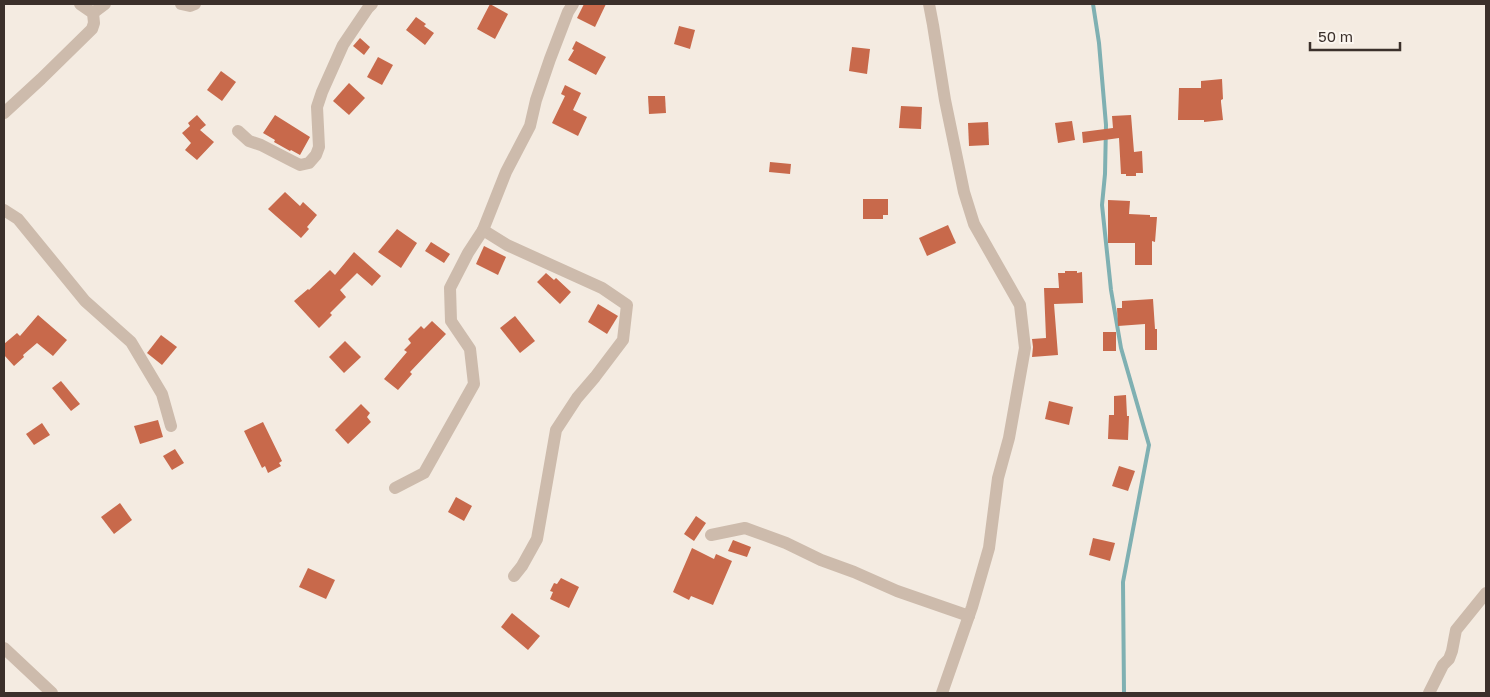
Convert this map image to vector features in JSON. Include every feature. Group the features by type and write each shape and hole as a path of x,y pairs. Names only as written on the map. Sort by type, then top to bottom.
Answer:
{"street":[{"path":"4,113 92,29 94,23 93,13 80,4"},
{"path":"93,13 105,4"},
{"path":"181,4 190,6 195,4"},
{"path":"238,131 249,141 300,165 309,163 319,147 317,107 322,92 343,45 372,4"},
{"path":"396,488 424,474 474,384 470,350 452,320 450,288 468,253 483,230 506,172 530,126 544,76 568,12 573,4"},
{"path":"929,4 945,100 964,192 974,224 1020,305 1025,348 1009,438 998,478 989,548 969,616 942,693"},
{"path":"4,210 18,219 85,301 131,342 162,394 171,426"},
{"path":"483,230 507,244 602,288 627,305 624,340 596,378 576,398 556,430 537,539 522,566 514,576"},
{"path":"710,535 745,528 786,543 821,560 897,591 969,616"},
{"path":"1429,693 1452,651 1456,630 1486,593"},
{"path":"4,648 52,693"}],"building":[{"path":"490,4 508,14 495,39 477,29"},
{"path":"584,4 606,4 595,27 577,18"},
{"path":"416,17 434,33 425,45 406,30"},
{"path":"679,26 695,30 690,49 674,44"},
{"path":"360,38 370,47 364,55 353,46"},
{"path":"576,41 606,57 596,75 568,60 574,50 572,49"},
{"path":"852,47 870,49 867,74 849,71"},
{"path":"378,57 393,65 382,85 367,77"},
{"path":"221,71 236,82 222,101 207,90"},
{"path":"1222,79 1223,99 1221,102 1223,120 1204,122 1204,120 1178,120 1179,88 1201,88 1201,81"},
{"path":"349,83 365,98 349,115 333,101"},
{"path":"565,85 581,93 573,110 587,117 578,136 552,123 565,96 561,94"},
{"path":"648,96 665,96 666,113 649,114"},
{"path":"901,106 922,107 921,129 899,128"},
{"path":"197,115 206,125 200,130 214,142 197,160 185,150 191,143 182,133 190,126 188,123"},
{"path":"275,115 310,137 300,155 274,142 275,140 263,133"},
{"path":"1131,115 1134,152 1142,151 1143,173 1136,173 1136,176 1126,176 1126,174 1121,174 1119,138 1083,143 1082,132 1113,128 1112,116"},
{"path":"1072,121 1075,140 1058,143 1055,123"},
{"path":"988,122 989,145 969,146 968,123"},
{"path":"770,162 791,164 790,174 769,172"},
{"path":"285,192 300,206 303,202 317,215 301,238 268,209"},
{"path":"863,199 888,199 888,215 883,215 883,219 863,219"},
{"path":"1108,200 1130,201 1129,214 1157,217 1155,242 1152,241 1152,265 1135,265 1135,243 1108,243"},
{"path":"948,225 956,243 927,256 919,238"},
{"path":"397,229 417,243 401,268 378,252"},
{"path":"431,242 450,254 444,263 425,251"},
{"path":"484,246 506,257 498,275 476,264"},
{"path":"354,252 381,276 372,286 357,273 340,290 346,297 330,313 332,315 319,328 294,301 330,270 335,275"},
{"path":"1065,271 1082,272 1083,303 1054,304 1058,355 1032,357 1032,339 1046,338 1044,288 1059,288 1058,273 1065,273"},
{"path":"546,273 554,280 556,278 571,292 560,304 537,282"},
{"path":"1153,299 1155,329 1157,329 1157,350 1145,350 1145,324 1118,326 1117,308 1122,308 1122,301"},
{"path":"598,304 618,316 607,334 588,322"},
{"path":"38,315 67,340 53,356 37,343 14,366 4,355 4,344 17,333 20,336"},
{"path":"515,316 535,341 520,353 500,328"},
{"path":"432,321 446,334 410,372 412,374 398,390 384,379 407,352 404,350 411,343 408,339 421,326 424,329"},
{"path":"1103,332 1116,332 1116,351 1103,351"},
{"path":"161,335 177,347 162,365 147,353"},
{"path":"345,341 361,357 344,373 329,357"},
{"path":"61,381 80,404 71,411 52,388"},
{"path":"1126,395 1127,416 1129,416 1128,440 1108,439 1109,415 1114,415 1114,396"},
{"path":"1049,401 1073,407 1069,425 1045,419"},
{"path":"361,404 370,413 367,417 371,422 348,444 335,430"},
{"path":"158,420 163,437 140,444 134,426"},
{"path":"263,422 282,461 279,463 281,466 268,473 265,466 262,468 244,431"},
{"path":"42,423 50,435 34,445 26,434"},
{"path":"175,449 184,463 172,470 163,456"},
{"path":"1119,466 1135,471 1128,491 1112,486"},
{"path":"456,497 472,506 464,521 448,512"},
{"path":"120,503 132,520 114,534 101,517"},
{"path":"696,516 706,523 694,541 684,534"},
{"path":"1093,538 1115,543 1110,561 1089,555"},
{"path":"733,540 751,547 747,557 728,551"},
{"path":"692,548 714,559 716,554 732,561 713,605 691,596 689,600 673,592"},
{"path":"308,568 335,580 326,599 299,587"},
{"path":"561,578 579,587 569,608 550,599 553,592 550,591 554,583 557,584"},
{"path":"512,613 540,636 528,650 501,627"}],"waterway":[{"path":"1093,4 1099,43 1106,125 1102,205 1111,290 1121,348 1149,445 1123,582 1124,693"}]}
